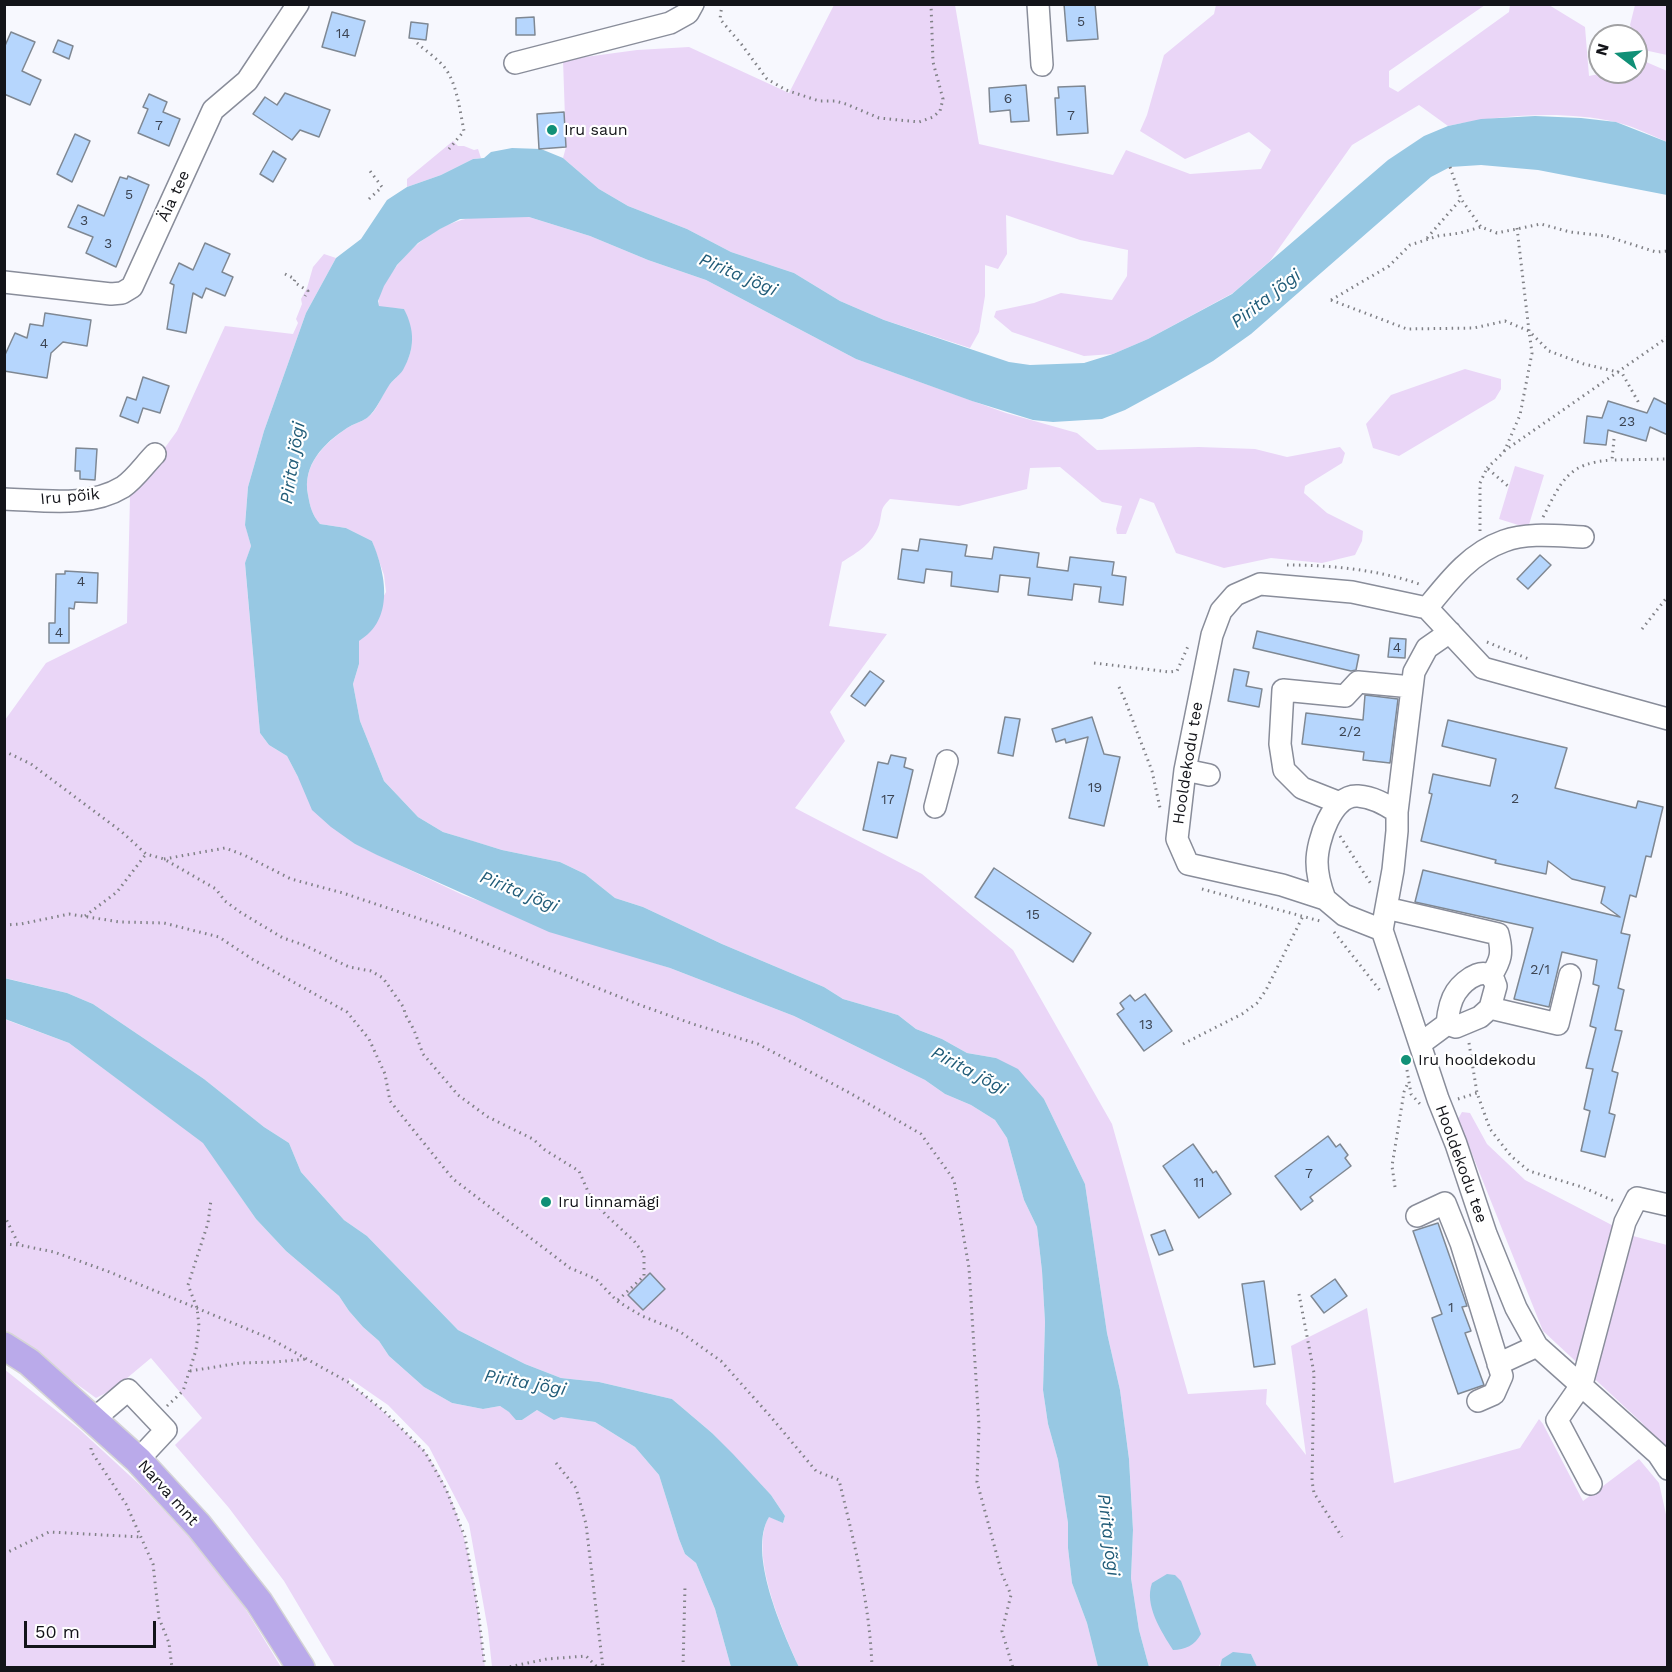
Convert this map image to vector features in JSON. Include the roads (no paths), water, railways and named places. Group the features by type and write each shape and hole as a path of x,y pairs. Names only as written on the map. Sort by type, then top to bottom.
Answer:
{"main road":[{"name":"Narva mnt","path":"4,1346 29,1362 94,1419 138,1460 199,1526 259,1602 301,1668"}],"street":[{"name":"Äia tee","path":"4,282 111,294 122,293 132,287 213,110 247,81 298,4"},
{"path":"515,63 670,23 688,13 693,4"},
{"path":"1038,4 1042,65"},
{"name":"Iru põik","path":"4,499 57,501 97,497 124,486 155,454"},
{"path":"1583,537 1532,536 1504,540 1474,556 1452,576 1433,601 1450,632 1483,668 1668,719"},
{"name":"Hooldekodu tee","path":"1433,601 1260,584 1235,595 1221,611 1212,635 1185,770 1177,839 1188,864 1282,885 1325,899 1344,915 1382,930 1486,1234 1516,1308 1537,1346 1658,1454 1668,1469"},
{"path":"1382,930 1395,850 1397,812 1414,672 1427,648 1450,632"},
{"path":"1334,810 1302,788 1284,770 1280,744 1283,690 1345,696 1358,682 1412,687"},
{"path":"936,807 947,761"},
{"path":"1185,770 1209,775"},
{"path":"1325,899 1318,880 1317,860 1334,810 1356,795 1381,801 1397,812"},
{"path":"1386,908 1498,934 1502,951 1491,976"},
{"path":"1420,1044 1456,1024 1480,1017 1490,1008 1496,992 1491,976 1477,973 1466,980 1455,993 1448,1011 1456,1024"},
{"path":"1490,1008 1558,1024 1570,975"},
{"path":"1591,1484 1557,1420 1582,1384 1625,1222 1632,1206 1638,1198 1668,1205"},
{"path":"1417,1216 1445,1203 1461,1243 1502,1376 1494,1394 1478,1401"},
{"path":"1461,1243 1486,1234"},
{"path":"1498,1364 1537,1346"},
{"path":"94,1419 128,1390 166,1430 138,1460"}],"water":[{"name":"Pirita jõgi","path":"1535,116 1616,122 1667,142 1667,195 1538,170 1481,165 1450,167 1431,177 1251,334 1213,361 1171,385 1125,410 1102,419 1053,422 1033,420 972,401 856,359 706,280 648,260 590,236 529,217 460,219 418,243 397,265 384,286 378,301 379,306 404,309 412,332 410,355 401,372 370,415 330,441 317,456 308,474 308,495 313,514 320,524 346,528 372,541 377,554 384,581 383,608 370,632 359,641 359,664 353,684 360,721 384,781 418,817 443,832 502,850 560,862 585,874 615,898 643,907 722,944 824,987 843,999 898,1015 916,1029 942,1039 967,1053 996,1058 1018,1069 1044,1099 1085,1184 1107,1333 1120,1390 1129,1459 1133,1530 1131,1578 1139,1630 1149,1667 1098,1667 1087,1623 1072,1583 1068,1523 1058,1460 1048,1424 1043,1390 1045,1322 1037,1227 1024,1200 1007,1138 995,1120 971,1105 945,1094 925,1080 794,1016 670,968 549,932 377,855 355,844 331,827 312,810 287,756 269,745 260,733 245,563 251,546 245,525 248,487 264,431 306,313 336,258 361,239 387,200 407,187 441,175 473,159 484,158 491,152 512,148 541,149 563,158 599,189 628,206 687,229 731,252 794,273 840,301 884,320 1009,362 1030,365 1084,363 1113,354 1148,339 1232,294 1388,160 1424,136 1448,126 1481,119"},
{"name":"Pirita jõgi","path":"4,978 67,993 93,1004 204,1079 264,1127 289,1143 301,1172 344,1220 367,1236 458,1330 525,1364 561,1378 599,1382 672,1399 712,1433 771,1495 785,1516 783,1523 769,1517 763,1532 762,1551 777,1614 799,1667 731,1667 715,1609 696,1563 685,1554 659,1475 635,1447 595,1422 561,1417 554,1420 537,1410 522,1420 516,1420 500,1406 483,1409 452,1403 424,1387 389,1356 379,1341 349,1311 339,1296 286,1251 256,1219 203,1143 69,1043 5,1019"},
{"path":"1167,1574 1175,1575 1181,1581 1201,1634 1193,1644 1177,1650 1173,1650 1164,1635 1155,1618 1150,1600 1152,1583"},
{"path":"1233,1652 1251,1654 1257,1667 1220,1667 1222,1659"}],"place":[{"name":"Iru saun","path":"552,130"},
{"name":"Iru hooldekodu","path":"1406,1060"},
{"name":"Iru linnamägi","path":"546,1202"}]}
